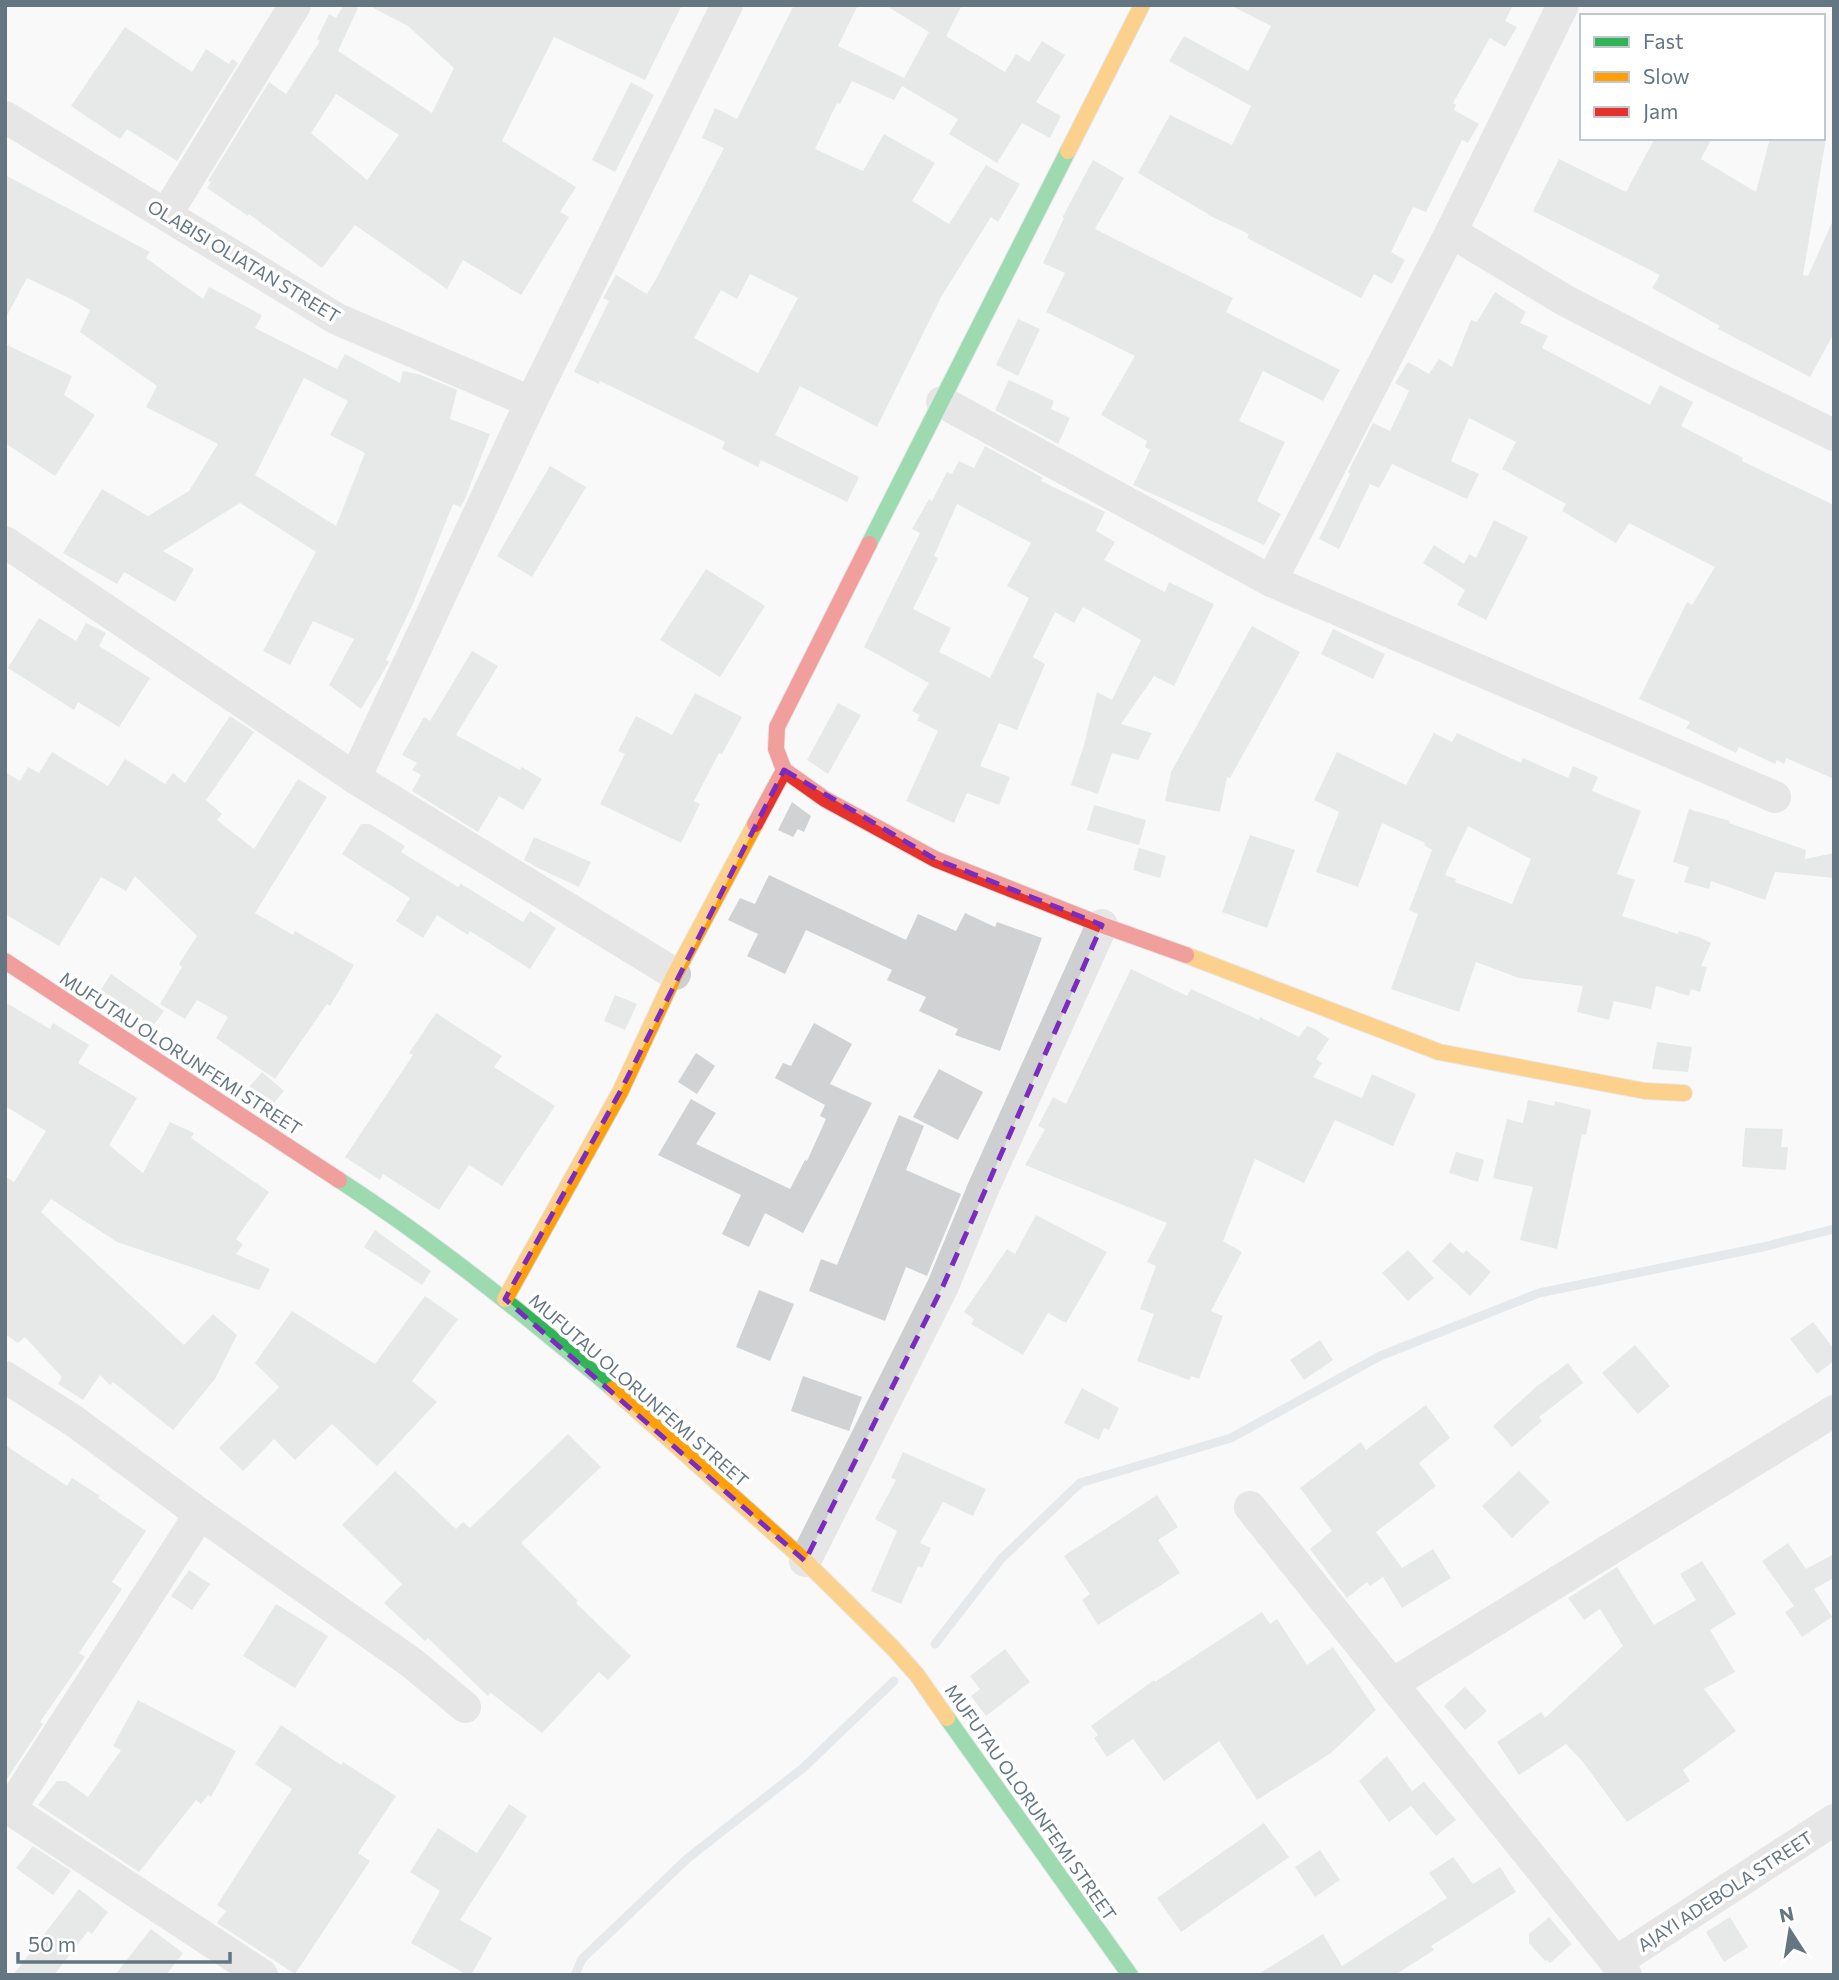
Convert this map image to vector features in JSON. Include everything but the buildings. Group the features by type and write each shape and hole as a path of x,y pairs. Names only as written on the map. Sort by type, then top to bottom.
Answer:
{"street":[{"path":"167,213 295,5"},
{"path":"355,778 531,402 727,5"},
{"path":"1142,5 777,727 773,739 776,753 785,769 825,799 935,859 1102,925 1223,968 1346,1018 1439,1052 1645,1091 1684,1093"},
{"path":"1271,581 1451,232 1563,5"},
{"name":"OLABISI OLIATAN STREET","path":"5,117 167,213 337,320 531,402"},
{"path":"1451,232 1566,301 1834,435"},
{"path":"942,402 1271,581 1775,797"},
{"path":"5,542 355,778 675,974"},
{"path":"505,1299 620,1092 675,974 785,769"},
{"path":"805,1562 943,1286 1102,925"},
{"name":"MUFUTAU OLORUNFEMI STREET","path":"5,961 384,1209 505,1299 612,1388 805,1562 917,1675 1130,1975"},
{"path":"5,1377 74,1422 412,1663 465,1707"},
{"path":"1392,1684 1834,1411"},
{"path":"1250,1507 1621,1968"},
{"path":"200,1514 8,1807 261,1975"},
{"name":"AJAYI ADEBOLA STREET","path":"1621,1968 1834,1820"}],"highlighted area":[{"path":"784,770 935,859 1102,925 943,1286 805,1561 505,1299 620,1092"}],"waterway":[{"path":"935,1644 1001,1559 1080,1483 1231,1438 1380,1356 1539,1293 1763,1247 1834,1229"},
{"path":"575,1975 582,1959 688,1858 803,1768 894,1681"}],"traffic: fast":[{"path":"869,544 1068,151"},
{"path":"339,1180 479,1280 613,1389"},
{"path":"947,1718 1130,1975"}],"traffic: slow":[{"path":"1068,151 1142,5"},
{"path":"505,1299 620,1092 675,974 755,824"},
{"path":"1186,955 1439,1052 1645,1091 1684,1093"},
{"path":"613,1389 805,1561 893,1648 917,1675 947,1718"}],"traffic: jam":[{"path":"755,824 784,770 776,749 777,727 869,544"},
{"path":"784,770 825,799 935,859 1186,955"},
{"path":"5,961 339,1180"}]}
